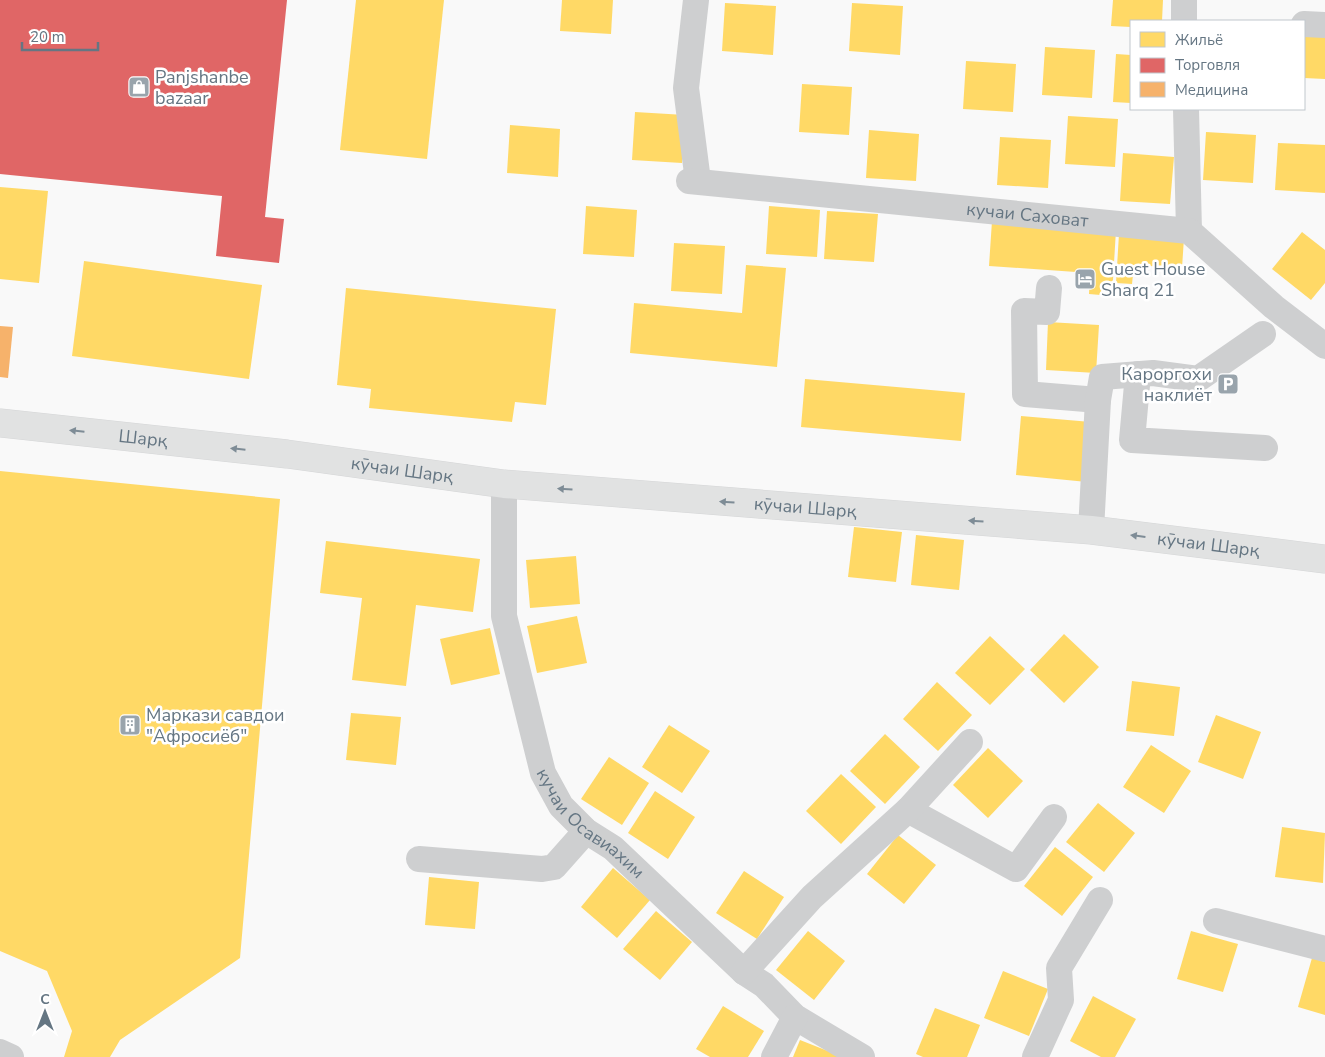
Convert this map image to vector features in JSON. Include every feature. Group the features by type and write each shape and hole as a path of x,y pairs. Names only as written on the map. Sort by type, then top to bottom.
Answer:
{"main road":[{"name":"Шарқ","path":"0,423 287,454"},
{"name":"кӯчаи Шарқ","path":"287,454 504,484 1091,530 1325,559"}],"street":[{"name":"кучаи Саховат","path":"696,0 686,88 694,181 1189,231"},
{"path":"1184,0 1184,20"},
{"path":"1305,24 1325,24"},
{"path":"1186,110 1189,231 1274,307 1325,346"},
{"path":"1049,288 1048,312 1024,311 1025,394 1098,400"},
{"path":"1091,530 1098,400 1102,377 1153,372 1198,379 1263,334"},
{"path":"1138,374 1132,440 1265,448"},
{"name":"кучаи Осавиахим","path":"504,484 504,616 544,773 561,806 586,831 613,848 744,972 764,985 795,1017 862,1057"},
{"path":"744,972 812,898 908,810 970,742"},
{"path":"908,810 1016,869 1054,817"},
{"path":"419,860 554,867 586,831"},
{"path":"1035,1057 1061,1000 1059,968 1100,900"},
{"path":"1216,921 1325,949"},
{"path":"774,1057 795,1017"},
{"path":"0,1052 11,1057"}],"building: Жильё":[{"path":"356,0 444,0 427,159 340,150"},
{"path":"562,0 613,0 611,34 560,31"},
{"path":"1113,0 1163,0 1162,20 1130,20 1130,27 1111,26"},
{"path":"725,3 776,6 773,55 722,51"},
{"path":"852,3 903,6 900,55 849,51"},
{"path":"1305,30 1325,31 1325,79 1305,78"},
{"path":"1045,47 1095,50 1092,98 1042,95"},
{"path":"1116,54 1130,55 1130,103 1113,102"},
{"path":"966,61 1016,64 1013,112 963,109"},
{"path":"802,84 852,87 849,135 799,132"},
{"path":"635,112 685,115 682,163 632,160"},
{"path":"1068,116 1118,119 1115,167 1065,164"},
{"path":"510,125 560,129 558,177 507,173"},
{"path":"869,130 919,134 916,181 866,178"},
{"path":"1206,132 1256,135 1253,183 1203,180"},
{"path":"1000,137 1051,140 1048,188 997,185"},
{"path":"1278,143 1325,145 1325,193 1275,190"},
{"path":"1123,153 1174,157 1170,204 1120,201"},
{"path":"0,187 48,191 39,283 0,279"},
{"path":"586,206 637,210 634,257 583,254"},
{"path":"769,206 820,210 817,257 766,254"},
{"path":"827,211 878,214 874,262 824,259"},
{"path":"992,221 1116,230 1112,296 1089,294 1090,273 989,266"},
{"path":"1302,232 1325,250 1325,283 1311,300 1272,269"},
{"path":"1119,234 1184,238 1182,268 1134,265 1132,284 1116,283"},
{"path":"674,243 725,246 722,294 671,291"},
{"path":"84,261 262,285 249,379 72,356"},
{"path":"746,265 786,268 777,367 630,353 634,303 742,313"},
{"path":"346,288 556,309 546,405 515,402 512,422 369,408 371,389 337,385"},
{"path":"1048,322 1099,325 1096,373 1046,370"},
{"path":"805,379 965,393 961,441 801,427"},
{"path":"1021,416 1091,422 1087,482 1016,475"},
{"name":"Маркази савдои \"Афросиёб\"","path":"0,471 280,499 240,958 120,1040 110,1057 64,1057 72,1031 47,971 0,951"},
{"path":"854,527 902,532 896,582 848,577"},
{"path":"916,535 964,540 959,590 911,585"},
{"path":"326,541 480,559 473,612 416,605 406,686 352,680 362,598 320,593"},
{"path":"576,556 580,604 530,608 526,560"},
{"path":"577,616 587,663 537,673 527,626"},
{"path":"490,628 500,674 451,685 440,639"},
{"path":"1064,634 1099,667 1064,703 1030,670"},
{"path":"990,636 1025,669 990,705 955,673"},
{"path":"1132,681 1180,687 1174,736 1126,731"},
{"path":"937,682 972,715 938,751 903,719"},
{"path":"351,713 401,717 396,765 346,760"},
{"path":"1216,715 1261,732 1243,779 1198,762"},
{"path":"669,725 710,751 682,793 642,767"},
{"path":"885,734 920,767 885,804 850,771"},
{"path":"1151,745 1191,771 1164,813 1123,787"},
{"path":"988,748 1023,781 988,818 953,785"},
{"path":"609,757 649,783 622,825 581,799"},
{"path":"841,774 876,807 841,844 806,811"},
{"path":"655,791 695,817 668,859 628,833"},
{"path":"1098,803 1135,833 1104,872 1066,842"},
{"path":"1282,827 1325,833 1323,883 1275,877"},
{"path":"898,835 936,865 904,904 867,874"},
{"path":"1055,847 1093,877 1062,916 1024,886"},
{"path":"613,868 650,900 617,938 581,907"},
{"path":"744,871 784,897 757,939 716,913"},
{"path":"429,877 479,882 475,929 425,925"},
{"path":"656,911 692,942 660,980 623,949"},
{"path":"808,931 845,961 814,1000 776,970"},
{"path":"1191,931 1238,944 1223,992 1177,979"},
{"path":"1312,958 1325,962 1325,1015 1298,1007"},
{"path":"1003,971 1048,989 1029,1036 984,1018"},
{"path":"1093,996 1136,1019 1115,1057 1101,1057 1070,1041"},
{"path":"723,1006 764,1031 748,1057 710,1057 696,1049"},
{"path":"935,1008 980,1025 967,1057 923,1057 916,1054"},
{"path":"800,1040 843,1057 793,1057"}],"building: Торговля":[{"name":"Panjshanbe bazaar","path":"0,0 287,0 265,217 284,219 279,263 216,256 222,196 0,174"}],"building: Медицина":[{"path":"0,326 13,327 8,378 0,377"}],"place":[{"name":"Panjshanbe bazaar","path":"139,87"},
{"name":"Guest House Sharq 21","path":"1085,279"},
{"name":"Кароргохи наклиёт","path":"1228,384"},
{"name":"Маркази савдои \"Афросиёб\"","path":"130,725"}]}
